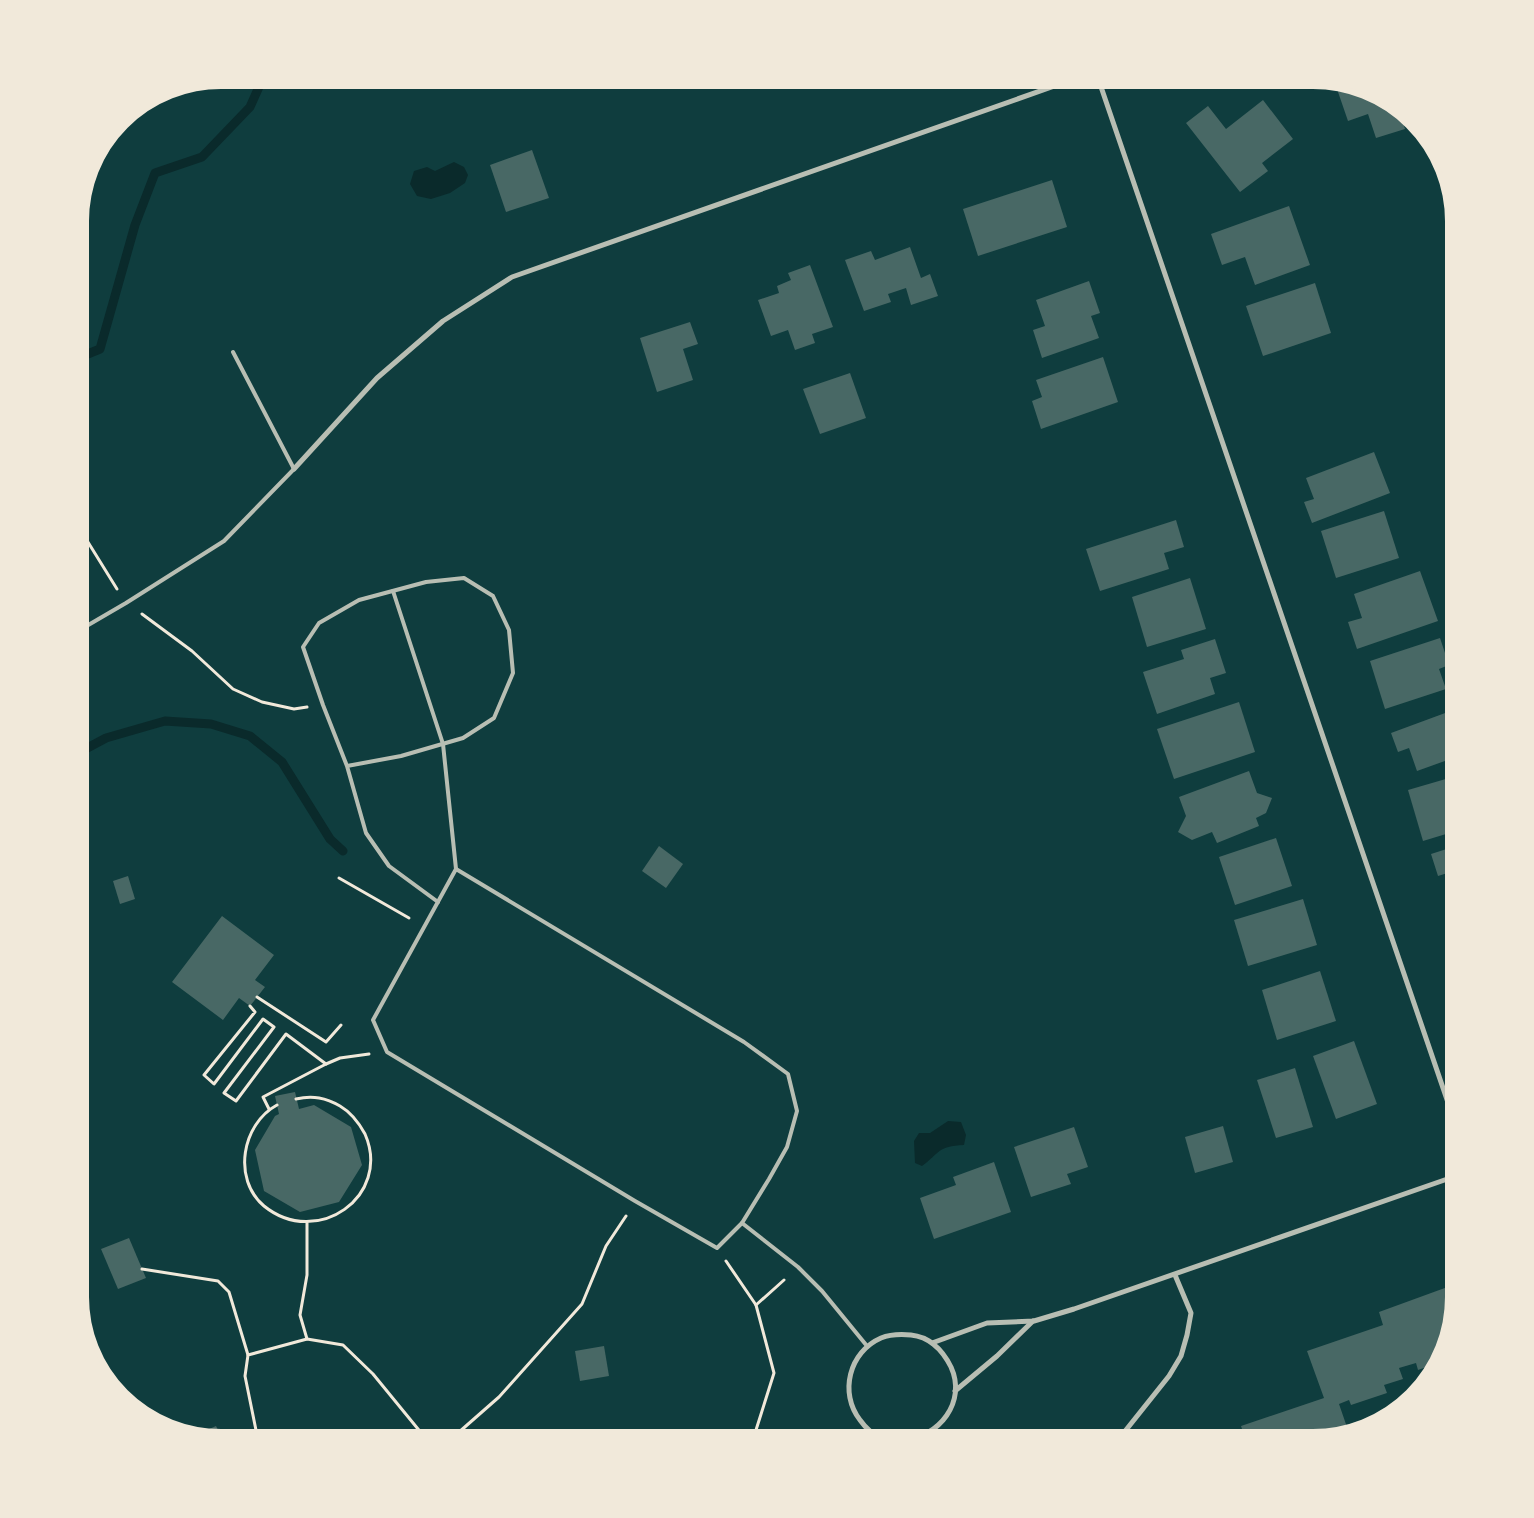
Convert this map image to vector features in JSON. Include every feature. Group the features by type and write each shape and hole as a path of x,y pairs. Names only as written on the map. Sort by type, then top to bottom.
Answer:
{"street":[{"path":"294,469 377,378 442,321 512,277 1050,87"},
{"path":"1101,87 1448,1103"},
{"path":"932,1343 987,1323 1034,1321 1175,1275 1448,1179"},
{"path":"1124,1432 1169,1376 1181,1356 1188,1336 1191,1313 1175,1275"},
{"path":"956,1392 1034,1321"},
{"path":"872,1432 865,1427 854,1412 848,1395 849,1377 855,1360 867,1346 882,1337 899,1334 916,1336 932,1343 946,1356 954,1373 956,1392 952,1407 943,1422 931,1432"}],"lane":[{"path":"87,625 126,603 224,541 294,469 232,352"},
{"path":"347,766 401,756 463,738 494,718 513,673 509,630 493,596 464,578 426,582 359,600 319,623 303,647 347,766 366,832 389,866 438,902"},
{"path":"393,591 443,744 456,869 373,1020 387,1052 635,1201 718,1248 742,1223 787,1147 797,1111 788,1074 744,1042 456,869"},
{"path":"742,1223 798,1267 822,1292 867,1346"}],"path":[{"path":"87,540 126,603 192,651 233,689 262,702 294,709 323,705"},
{"path":"339,878 424,927"},
{"path":"257,997 326,1042 341,1025"},
{"path":"250,1006 256,1012 204,1076 214,1084 263,1019 274,1027 224,1093 236,1102 286,1034 326,1064"},
{"path":"270,1109 263,1097 326,1064 340,1058 387,1052"},
{"path":"277,1105 270,1109 255,1125 246,1144 244,1166 250,1187 263,1205 280,1217 307,1223 322,1220 340,1213 356,1200 366,1182 370,1162 368,1142 360,1124 346,1109 328,1099 308,1096 296,1099"},
{"path":"459,1432 499,1397 582,1304 606,1246 635,1201"},
{"path":"307,1223 307,1275 300,1315 308,1339"},
{"path":"718,1248 756,1305 774,1373 755,1432"},
{"path":"142,1270 218,1281 229,1292 248,1356 245,1376 256,1432"},
{"path":"756,1305 784,1280"},
{"path":"248,1356 308,1339 343,1346 373,1374 420,1432"}],"water":[{"path":"454,162 464,167 468,175 465,183 450,193 431,199 417,196 410,184 414,171 427,167 435,171"},
{"path":"948,1121 961,1122 966,1135 964,1145 949,1147 940,1151 922,1166 915,1163 914,1141 919,1133 930,1133"}],"building":[{"path":"1337,89 1373,100 1402,120 1405,129 1376,138 1368,114 1348,121"},
{"path":"1263,100 1293,139 1262,163 1268,171 1240,192 1186,123 1208,106 1226,129"},
{"path":"532,150 549,198 506,212 490,165"},
{"path":"1052,180 1067,227 978,256 963,209"},
{"path":"1289,206 1310,265 1255,285 1245,257 1222,265 1211,234"},
{"path":"910,247 921,278 930,274 938,296 911,305 906,288 888,294 891,302 864,311 845,260 871,251 875,260"},
{"path":"810,265 833,327 812,334 815,343 795,350 788,330 771,336 758,300 779,293 777,286 791,280 788,273"},
{"path":"1089,281 1100,313 1091,316 1099,338 1042,358 1033,330 1045,326 1036,300"},
{"path":"1315,283 1331,333 1263,356 1246,306"},
{"path":"690,322 698,344 683,349 693,380 657,392 640,338"},
{"path":"1103,357 1118,402 1041,429 1032,401 1042,397 1036,380"},
{"path":"850,373 866,418 820,434 803,389"},
{"path":"1374,452 1390,493 1312,523 1304,502 1314,499 1306,478"},
{"path":"1384,511 1399,558 1336,578 1321,531"},
{"path":"1176,520 1184,547 1164,553 1169,569 1100,591 1086,549"},
{"path":"1420,571 1438,621 1357,649 1348,622 1362,618 1354,594"},
{"path":"1190,578 1206,629 1147,647 1132,597"},
{"path":"1440,638 1448,662 1448,665 1439,669 1446,689 1385,709 1370,661"},
{"path":"1215,639 1226,673 1210,678 1215,694 1157,714 1143,672 1184,659 1181,650"},
{"path":"1239,702 1255,752 1174,779 1157,729"},
{"path":"1448,712 1448,760 1417,771 1409,748 1398,752 1391,733"},
{"path":"1249,771 1257,793 1272,798 1266,813 1256,818 1259,826 1217,843 1212,832 1192,840 1178,832 1186,816 1179,797"},
{"path":"1448,778 1448,833 1423,841 1408,790"},
{"path":"1276,838 1292,886 1235,905 1219,857"},
{"path":"659,846 683,864 666,888 642,871"},
{"path":"1448,849 1448,873 1438,876 1431,854"},
{"path":"128,876 135,899 120,904 113,881"},
{"path":"1303,899 1317,945 1248,966 1234,920"},
{"path":"222,916 274,955 255,980 265,987 250,1006 239,998 223,1020 172,982"},
{"path":"1320,971 1336,1021 1277,1040 1262,990"},
{"path":"1354,1041 1377,1104 1336,1119 1313,1056"},
{"path":"1295,1068 1313,1127 1276,1138 1257,1080"},
{"path":"295,1092 299,1109 314,1105 351,1127 362,1165 339,1202 300,1212 264,1191 255,1150 275,1116 279,1114 275,1096"},
{"path":"1223,1126 1233,1162 1195,1173 1185,1137"},
{"path":"1074,1127 1088,1167 1067,1174 1071,1184 1031,1197 1014,1147"},
{"path":"994,1162 1011,1212 934,1239 920,1198 956,1185 953,1177"},
{"path":"129,1238 146,1278 118,1289 101,1249"},
{"path":"1448,1287 1447,1315 1443,1332 1434,1357 1428,1366 1418,1370 1416,1363 1399,1368 1403,1379 1384,1385 1387,1393 1351,1405 1349,1400 1339,1404 1347,1427 1331,1431 1313,1432 1243,1432 1241,1426 1324,1398 1307,1351 1383,1325 1379,1312"},
{"path":"604,1346 609,1376 580,1381 575,1351"},
{"path":"216,1426 219,1432 205,1431"}],"waterway":[{"path":"87,354 100,349 135,225 155,173 202,157 250,107 259,87"},
{"path":"87,748 106,738 165,721 211,724 250,736 282,762 330,839 343,851"}]}
